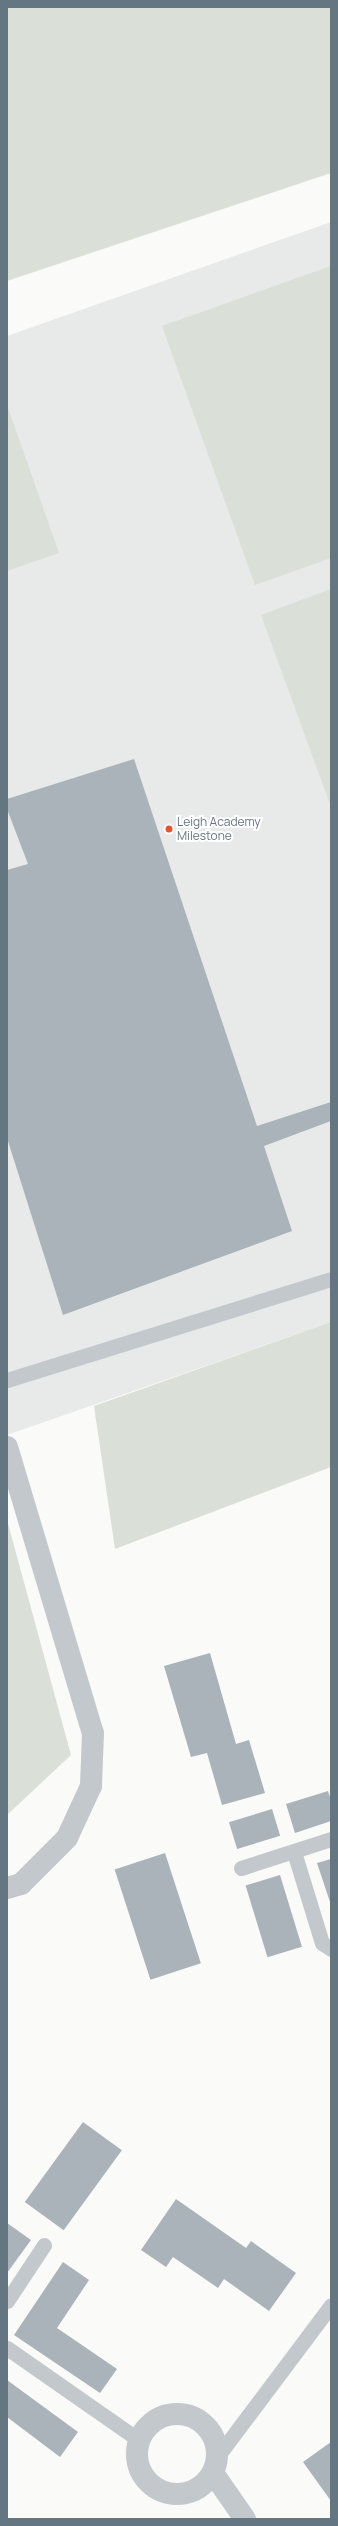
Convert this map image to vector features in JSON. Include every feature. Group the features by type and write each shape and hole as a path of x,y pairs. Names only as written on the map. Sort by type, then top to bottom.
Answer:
{"street":[{"path":"7,1447 93,1733 91,1786 67,1838 21,1884 7,1888"},
{"path":"187,2415 200,2420 210,2430 216,2443 215,2465 204,2484 192,2491 178,2494 162,2491 150,2484 141,2473 136,2454 139,2440 150,2423 162,2416 187,2415"},
{"path":"215,2465 245,2519"}],"lane":[{"path":"7,1380 331,1279"},
{"path":"241,1868 331,1839"},
{"path":"294,1852 322,1943 331,1949"},
{"path":"7,2301 44,2245"},
{"path":"215,2465 331,2305"},
{"path":"7,2348 139,2440"}],"shaded area":[{"path":"7,7 331,7 331,173 7,281"},
{"name":"Leigh Academy Milestone","path":"331,222 331,1322 7,1435 7,336"},
{"path":"331,266 331,558 255,585 162,326"},
{"path":"7,405 59,553 7,571"},
{"path":"331,589 331,807 261,615"},
{"path":"331,1322 331,1467 115,1549 94,1406"},
{"path":"7,1520 71,1755 7,1815"}],"building":[{"path":"134,759 257,1126 331,1102 331,1121 264,1146 292,1231 63,1315 7,1138 7,870 28,864 7,809 7,799"},
{"path":"210,1653 236,1744 249,1740 265,1793 222,1805 207,1753 191,1757 164,1666"},
{"path":"328,1791 331,1800 331,1821 295,1833 286,1804"},
{"path":"272,1809 280,1836 237,1849 229,1822"},
{"path":"165,1853 201,1963 150,1980 115,1869"},
{"path":"331,1859 331,1905 317,1863"},
{"path":"280,1875 302,1947 268,1957 246,1886"},
{"path":"83,2122 122,2150 64,2230 25,2202"},
{"path":"176,2199 246,2248 251,2241 296,2273 269,2311 224,2279 218,2288 173,2257 166,2267 141,2250"},
{"path":"7,2223 31,2240 7,2273"},
{"path":"63,2262 89,2280 57,2328 117,2369 100,2393 14,2335"},
{"path":"7,2380 78,2432 60,2457 7,2417"},
{"path":"331,2442 331,2501 303,2462"}],"place":[{"name":"Leigh Academy Milestone","path":"169,829"}]}
